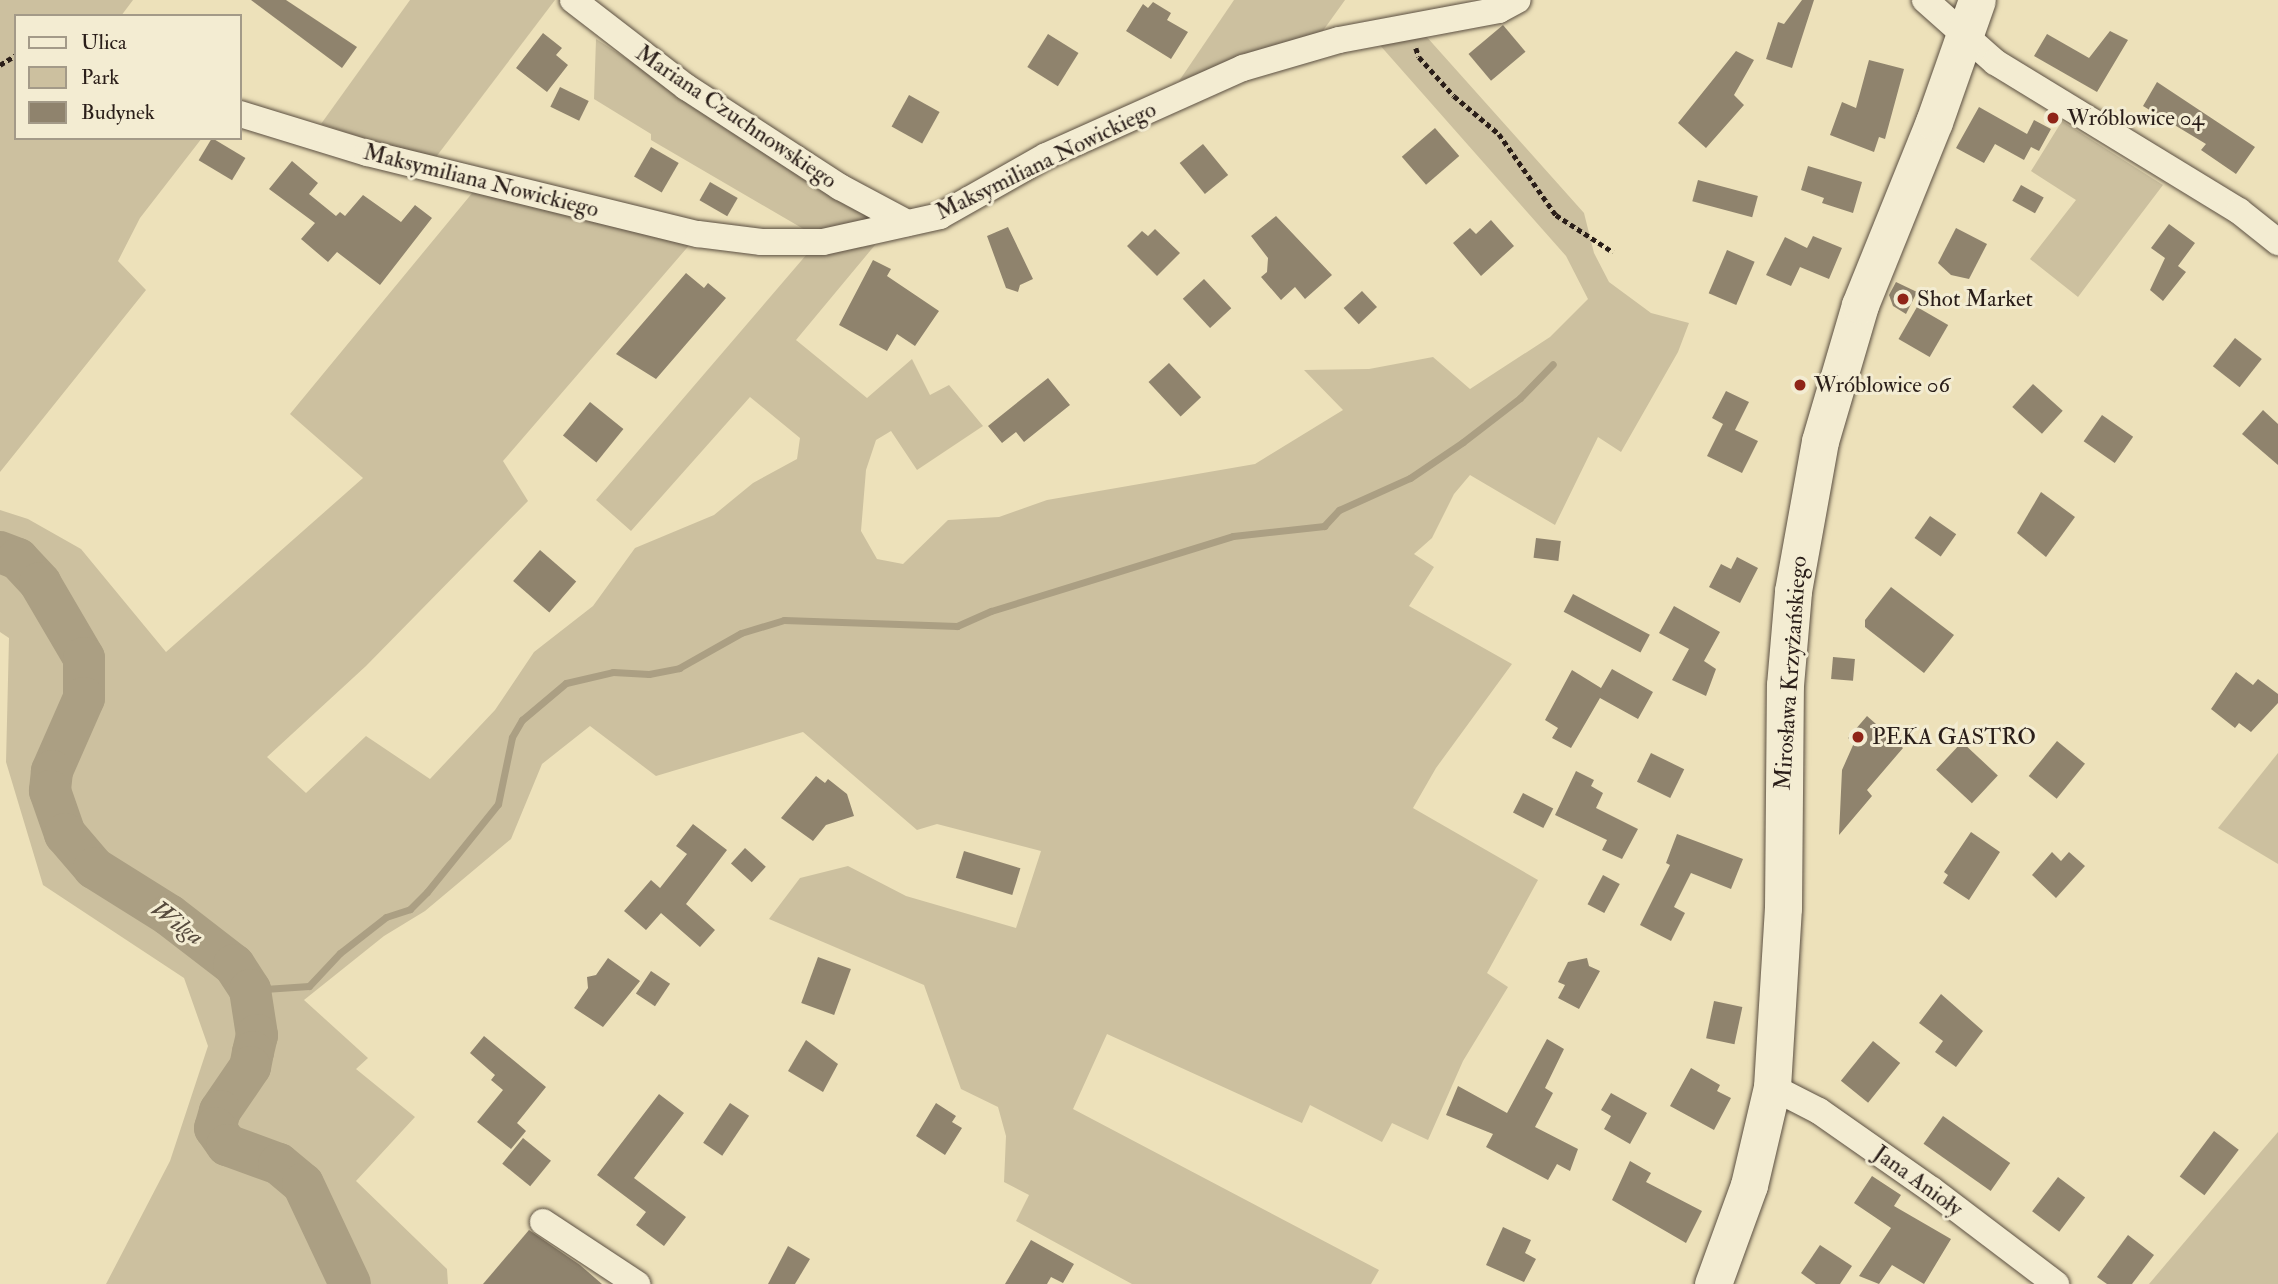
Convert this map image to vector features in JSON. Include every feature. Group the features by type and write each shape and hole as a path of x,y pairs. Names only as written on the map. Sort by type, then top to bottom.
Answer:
{"street":[{"name":"Mariana Czuchnowskiego","path":"573,0 686,87 840,187 907,223"},
{"name":"Maksymiliana Nowickiego","path":"242,115 368,153 698,234 761,242 823,242 940,216 1046,156 1243,68 1339,40 1499,10 1518,0"},
{"path":"1925,0 1995,62 2239,211 2278,242"},
{"name":"Mirosława Krzyżańskiego","path":"1713,1284 1749,1185 1772,1087 1783,908 1785,685 1803,530 1844,351 1965,38 1977,0"},
{"name":"Jana Anioły","path":"1772,1087 1819,1111 1932,1190 2056,1284"},
{"path":"543,1222 637,1284"}],"path":[{"path":"1410,27 1419,57 1499,134 1556,215 1613,253"}],"green space":[{"path":"0,0 133,0 122,14 14,14 14,140 200,140 140,218 118,261 146,290 0,472"},
{"path":"410,0 555,0 433,161 321,124"},
{"path":"1234,0 1345,0 1322,32 1179,81"},
{"path":"1425,35 1584,213 1594,253 1609,282 1651,313 1689,323 1678,352 1621,452 1598,437 1555,525 1470,475 1454,494 1432,538 1414,554 1434,567 1409,606 1512,664 1436,768 1413,808 1538,880 1487,973 1508,987 1463,1061 1428,1140 1392,1123 1382,1142 1310,1105 1302,1123 1107,1034 1073,1109 1379,1270 1371,1284 1132,1284 1016,1221 1029,1195 1004,1182 1006,1136 998,1107 961,1089 924,985 769,919 800,878 848,866 906,896 1016,928 1041,851 937,824 917,830 803,732 656,776 590,726 542,764 511,839 425,911 384,936 304,1000 368,1058 356,1069 415,1117 356,1181 447,1269 448,1284 106,1284 170,1161 208,1046 184,978 43,885 6,762 9,638 0,632 0,510 28,519 81,549 166,652 363,478 290,414 478,186 692,242 503,461 528,501 366,666 267,757 306,793 366,736 430,779 495,710 534,652 593,606 635,548 714,515 753,483 797,459 800,438 750,397 631,531 596,500 807,254 875,245 796,340 867,398 912,359 930,395 949,385 983,426 917,470 891,431 876,440 866,470 861,531 877,559 903,564 948,520 999,517 1047,500 1255,464 1343,410 1304,370 1369,369 1433,357 1470,389 1550,337 1588,299 1566,256 1378,43"},
{"path":"596,39 881,225 807,231 651,140 651,134 594,99"},
{"path":"2062,121 2163,185 2078,297 2030,259 2076,200 2031,171"},
{"path":"2278,753 2278,864 2218,828"},
{"path":"2278,1132 2278,1284 2149,1284 2265,1147"}],"building":[{"path":"251,0 286,0 357,47 342,68"},
{"path":"1802,0 1814,0 1792,68 1766,59 1778,22 1784,24"},
{"path":"1153,2 1171,13 1167,20 1188,32 1171,59 1126,31 1143,4 1148,8"},
{"path":"1503,25 1525,52 1491,81 1469,54"},
{"path":"2110,31 2128,40 2097,92 2034,56 2047,34 2089,58"},
{"path":"543,33 562,48 556,55 568,65 547,92 516,68"},
{"path":"1048,34 1079,53 1058,86 1027,67"},
{"path":"1736,51 1754,60 1734,95 1744,105 1706,148 1678,123"},
{"path":"1869,60 1904,69 1885,139 1879,137 1874,152 1830,135 1842,102 1856,108"},
{"path":"2157,82 2255,147 2236,174 2201,150 2206,144 2143,106"},
{"path":"560,87 589,101 579,121 550,107"},
{"path":"909,95 940,112 922,143 892,126"},
{"path":"1979,107 2027,134 2034,120 2051,129 2039,151 2031,147 2024,160 1995,144 1984,163 1956,148"},
{"path":"1435,128 1459,156 1426,185 1402,157"},
{"path":"211,140 245,158 232,180 199,160"},
{"path":"1203,144 1228,175 1205,194 1180,163"},
{"path":"651,147 679,163 662,192 634,176"},
{"path":"292,161 318,183 309,194 336,216 340,212 345,216 363,195 401,222 415,205 432,218 380,285 337,252 328,262 301,239 315,223 269,189"},
{"path":"1808,166 1862,182 1853,213 1822,203 1824,198 1801,190"},
{"path":"1698,180 1758,196 1752,217 1692,201"},
{"path":"710,182 738,198 727,216 700,200"},
{"path":"2021,185 2044,198 2035,213 2012,201"},
{"path":"1276,216 1332,275 1305,299 1295,287 1281,300 1261,277 1267,272 1268,258 1251,236"},
{"path":"1491,220 1514,246 1481,276 1453,243 1470,228 1476,234"},
{"path":"2169,224 2195,243 2178,266 2186,272 2163,301 2150,290 2165,258 2151,248"},
{"path":"1008,227 1033,279 1020,285 1018,292 1006,288 987,236"},
{"path":"1956,228 1987,244 1969,279 1951,275 1938,263"},
{"path":"1155,229 1180,253 1157,276 1127,246 1142,231 1148,236"},
{"path":"1813,236 1842,248 1829,279 1800,267 1791,286 1766,275 1785,237 1807,248"},
{"path":"1727,250 1755,262 1736,305 1709,293"},
{"path":"873,260 891,269 887,276 939,311 915,346 897,334 887,351 839,325"},
{"path":"686,273 704,288 708,283 726,298 656,379 616,354"},
{"path":"1204,279 1231,308 1210,328 1183,299"},
{"path":"1896,282 1917,292 1906,314 1893,306 1889,295"},
{"path":"1362,291 1377,307 1359,324 1344,308"},
{"path":"1917,307 1948,325 1930,357 1898,339"},
{"path":"2235,338 2262,359 2240,387 2213,366"},
{"path":"1169,363 1201,397 1181,416 1149,382"},
{"path":"1048,378 1070,405 1024,442 1016,432 1002,443 988,426"},
{"path":"2033,384 2063,411 2042,434 2012,407"},
{"path":"1726,391 1749,402 1735,430 1758,441 1742,473 1707,456 1723,424 1712,418"},
{"path":"590,402 623,429 596,462 563,435"},
{"path":"2263,410 2278,424 2278,465 2242,434"},
{"path":"2102,415 2133,437 2115,463 2084,441"},
{"path":"2041,492 2075,517 2046,557 2017,533"},
{"path":"1930,516 1956,534 1941,556 1915,538"},
{"path":"1536,538 1561,541 1558,561 1534,558"},
{"path":"540,550 576,581 549,612 513,581"},
{"path":"1737,557 1758,568 1740,603 1709,587 1721,564 1731,569"},
{"path":"1891,587 1954,635 1924,673 1865,627 1865,620"},
{"path":"1573,594 1650,635 1640,653 1564,612"},
{"path":"1674,606 1720,632 1704,661 1716,669 1706,696 1672,680 1689,649 1659,633"},
{"path":"1833,657 1855,659 1853,681 1831,679"},
{"path":"1612,669 1653,692 1638,719 1600,698 1571,748 1552,738 1558,728 1545,720 1572,670 1601,688"},
{"path":"2236,672 2253,685 2258,679 2278,694 2278,703 2251,732 2239,723 2235,728 2211,709"},
{"path":"1867,716 1903,748 1867,790 1872,796 1839,835 1842,770 1854,743 1848,738"},
{"path":"2057,741 2085,764 2057,799 2029,776"},
{"path":"1962,742 1998,775 1972,803 1936,770"},
{"path":"1651,753 1684,769 1670,798 1637,782"},
{"path":"1576,771 1594,780 1591,786 1603,793 1596,808 1638,829 1622,859 1602,850 1607,840 1555,815"},
{"path":"816,776 825,783 828,779 847,794 854,816 826,825 813,841 781,818"},
{"path":"1523,793 1553,808 1543,828 1513,813"},
{"path":"693,824 727,850 686,904 715,930 700,947 661,913 646,930 624,911 651,880 660,888 687,854 676,846"},
{"path":"1971,832 2000,852 1969,900 1943,883 1948,875 1944,872"},
{"path":"1677,834 1743,859 1731,889 1691,873 1674,907 1685,913 1671,941 1640,925 1670,865 1666,863"},
{"path":"745,848 766,867 752,882 731,864"},
{"path":"964,851 1020,868 1012,895 956,878"},
{"path":"2052,852 2061,861 2069,852 2085,866 2056,898 2032,875"},
{"path":"1603,875 1620,884 1604,913 1588,904"},
{"path":"818,957 851,969 834,1015 801,1003"},
{"path":"608,958 640,981 603,1027 574,1008 588,988 587,977 596,975"},
{"path":"1587,958 1589,966 1600,971 1579,1009 1558,998 1565,985 1558,982 1568,962"},
{"path":"651,971 670,984 655,1006 636,993"},
{"path":"1941,994 1983,1031 1956,1067 1935,1052 1943,1041 1919,1023"},
{"path":"1714,1001 1742,1007 1734,1044 1706,1038"},
{"path":"484,1036 546,1087 517,1123 526,1131 511,1149 477,1122 503,1090 491,1080 495,1075 470,1053"},
{"path":"1547,1039 1564,1049 1545,1088 1553,1093 1535,1127 1578,1149 1570,1171 1557,1164 1548,1180 1486,1147 1493,1134 1446,1115 1458,1086 1507,1113"},
{"path":"806,1040 838,1064 823,1092 788,1071"},
{"path":"1873,1041 1900,1063 1868,1103 1841,1081"},
{"path":"1691,1068 1720,1085 1717,1091 1731,1098 1714,1130 1670,1106"},
{"path":"1611,1093 1647,1113 1630,1144 1604,1129 1611,1116 1601,1110"},
{"path":"659,1094 684,1113 634,1178 686,1217 664,1246 636,1225 646,1212 597,1175"},
{"path":"730,1103 749,1116 722,1156 703,1143"},
{"path":"936,1103 956,1116 952,1122 962,1128 945,1155 916,1136"},
{"path":"1943,1116 2010,1163 1991,1191 1923,1144"},
{"path":"2214,1131 2239,1150 2204,1195 2180,1177"},
{"path":"523,1138 551,1161 530,1186 502,1164"},
{"path":"1630,1161 1651,1173 1646,1182 1702,1211 1686,1243 1612,1200"},
{"path":"1872,1176 1901,1195 1894,1206 1951,1239 1924,1284 1892,1265 1879,1284 1859,1276 1891,1228 1854,1203"},
{"path":"2058,1177 2085,1197 2059,1232 2032,1211"},
{"path":"1503,1227 1531,1240 1525,1253 1536,1259 1524,1282 1486,1265"},
{"path":"529,1230 580,1265 602,1284 483,1284"},
{"path":"2128,1235 2154,1255 2132,1284 2107,1284 2097,1277"},
{"path":"1031,1240 1074,1264 1063,1283 1051,1277 1047,1284 1005,1284"},
{"path":"1820,1245 1852,1266 1840,1284 1816,1284 1801,1273"},
{"path":"788,1246 810,1259 795,1284 768,1284"}],"waterway":[{"path":"250,990 309,986 340,953 386,917 410,909 427,892 498,804 512,737 522,720 566,683 613,672 649,674 679,668 741,633 784,620 957,626 991,611 1233,536 1324,526 1339,510 1410,478 1463,442 1520,398 1553,364"},
{"name":"Wilga","path":"0,552 18,559 40,583 84,658 84,698 52,771 50,791 65,834 94,868 169,915 234,965 250,990 257,1035 250,1067 220,1111 215,1128 227,1145 279,1164 303,1184 350,1284"}],"place":[{"name":"Wróblowice 04","path":"2053,118"},
{"name":"Shot Market","path":"1903,299"},
{"name":"Wróblowice 06","path":"1800,385"},
{"name":"PEKA GASTRO","path":"1858,737"}]}
